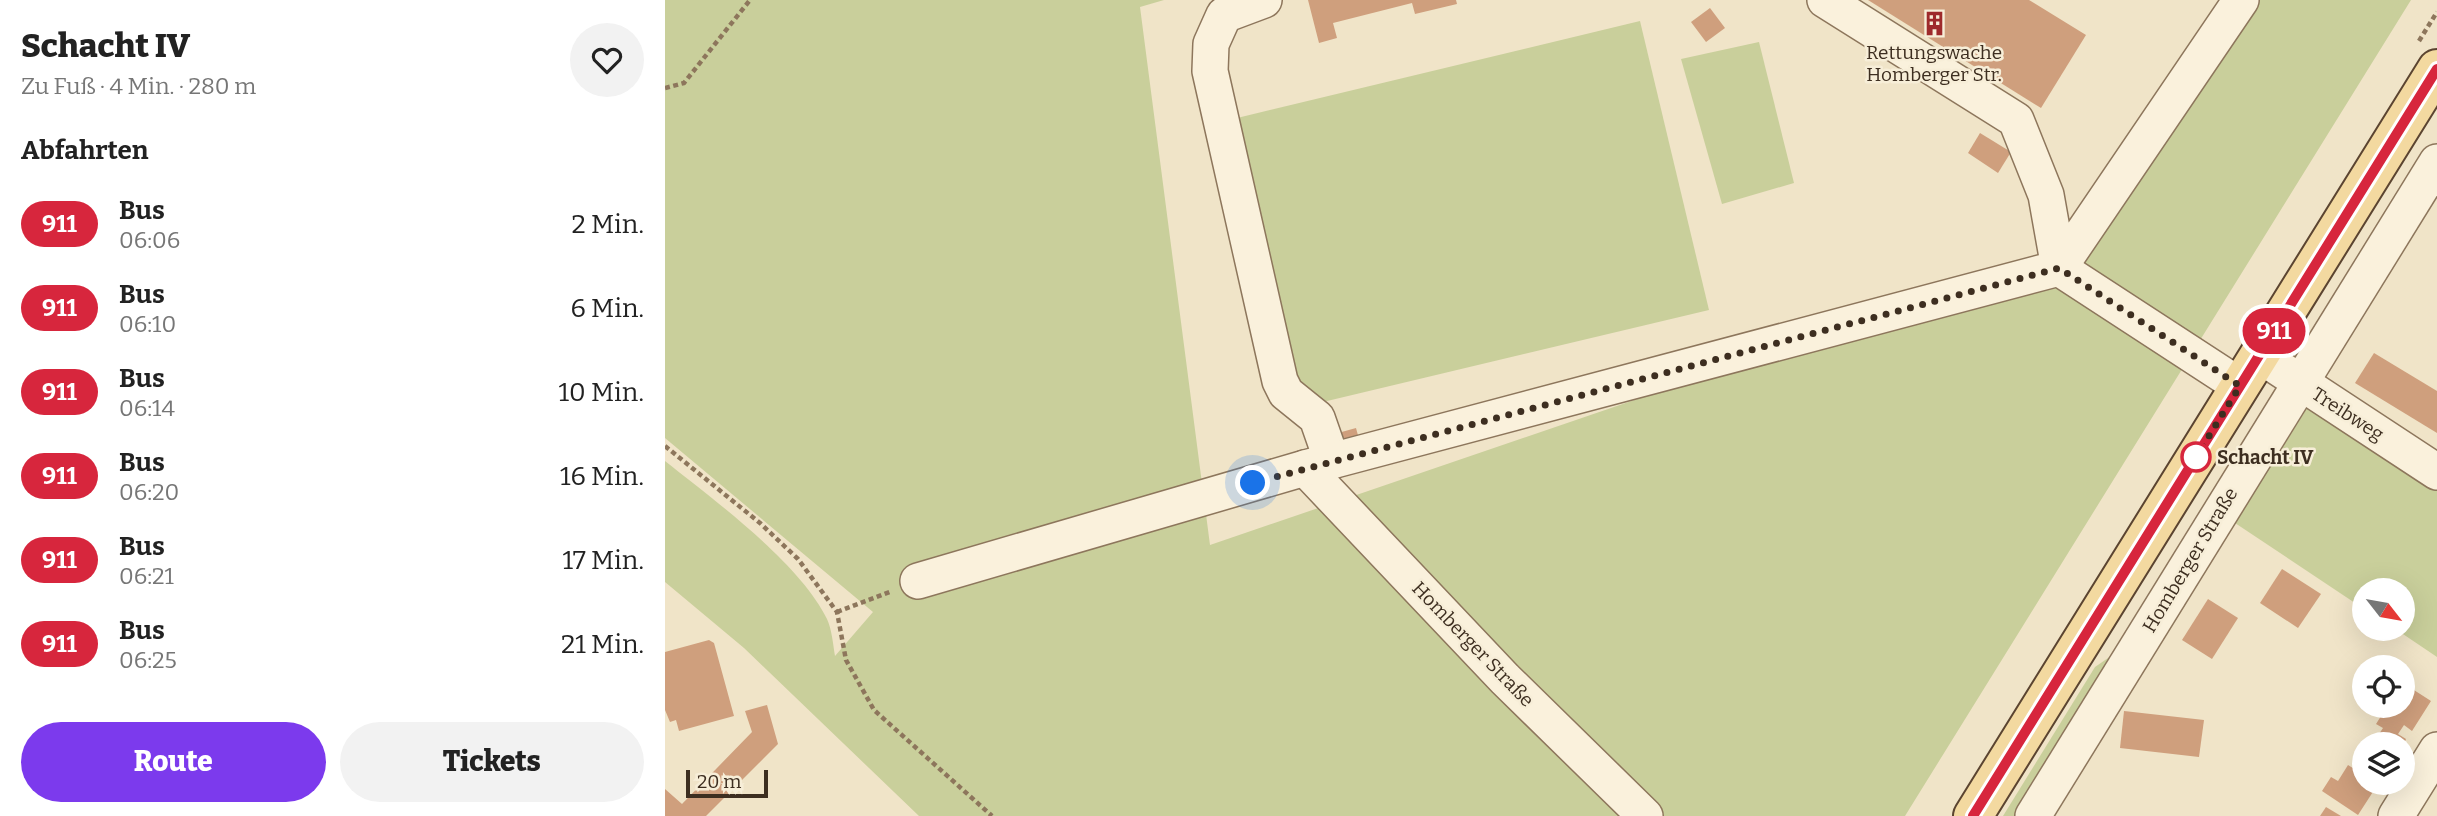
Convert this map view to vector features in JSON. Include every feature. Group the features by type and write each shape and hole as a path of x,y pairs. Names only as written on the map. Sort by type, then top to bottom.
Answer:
{"main road":[{"path":"1973,816 2437,69"}],"street":[{"path":"1264,0 1224,15 1212,44 1210,71 1280,381 1286,393 1317,418 1318,465"},
{"path":"1825,0 2016,120 2046,195 2059,268"},
{"path":"918,581 1318,465 2059,268 2241,0"},
{"name":"Homberger Straße","path":"2033,816 2437,162"},
{"path":"2059,268 2249,371"},
{"name":"Treibweg","path":"2249,371 2299,382 2437,472"},
{"name":"Homberger Straße","path":"1318,465 1506,679 1645,816"},
{"path":"2396,816 2437,750"}],"path":[{"path":"665,88 684,83 750,0"},
{"path":"665,446 760,523 798,559 837,612 846,660 874,710 992,816"},
{"path":"837,612 918,581"}],"green space":[{"path":"665,0 1164,0 1140,7 1210,545 2062,254 2219,0 2411,0 1905,816 919,816 744,648 665,582 665,461 731,513 797,576 827,619 835,656 873,612 665,438"},
{"path":"1640,21 1709,310 1302,407 1233,119"},
{"path":"1759,42 1794,183 1722,204 1681,59"},
{"path":"2309,405 2437,485 2437,657 2413,641 2415,578 2352,578 2352,601 2235,523"},
{"path":"2124,647 2019,816 2003,816 2095,667"}],"building":[{"path":"1308,0 1456,0 1457,4 1415,14 1412,3 1333,23 1337,38 1319,43"},
{"path":"1868,0 2029,0 2086,35 2041,108"},
{"path":"1710,8 1725,28 1706,42 1691,22"},
{"path":"1980,133 2011,152 1998,173 1968,153"},
{"path":"2374,353 2437,391 2437,433 2355,383"},
{"path":"1356,428 1359,439 1341,444 1338,433"},
{"path":"2282,569 2321,594 2298,628 2260,603"},
{"path":"2208,599 2238,618 2212,659 2182,640"},
{"path":"709,640 714,643 734,716 679,731 676,720 670,722 665,710 665,652"},
{"path":"2415,691 2431,701 2412,731 2404,725 2399,732 2380,732 2383,728 2376,724 2380,718 2415,718"},
{"path":"767,705 778,744 706,816 665,816 665,789 682,804 752,732 745,711"},
{"path":"2124,711 2204,720 2199,757 2120,748"},
{"path":"2348,765 2352,768 2352,795 2371,795 2358,815 2322,791 2331,777 2338,781"},
{"path":"2326,807 2341,816 2320,816"}],"bus line":[{"name":"911","path":"1973,816 2437,69"}],"place":[{"name":"Rettungswache Homberger Str.","path":"1934,24"},
{"name":"Schacht IV","path":"2196,457"}],"route":[{"path":"1253,483 2059,268 2240,386 2196,457"}]}
